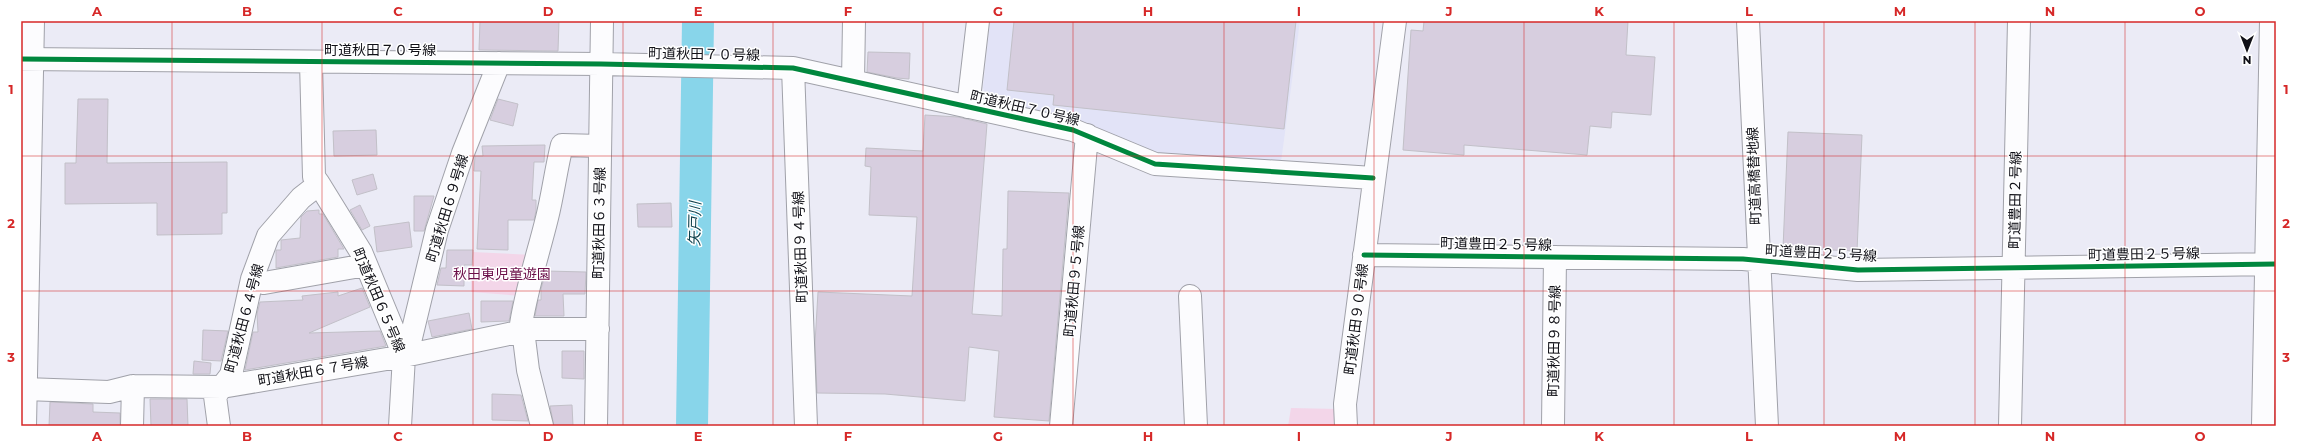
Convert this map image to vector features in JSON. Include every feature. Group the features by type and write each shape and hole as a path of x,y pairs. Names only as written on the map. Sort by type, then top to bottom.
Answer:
{"street":[{"path":"25,426 26,59 33,21"},
{"name":"町道秋田６３号線","path":"596,426 602,21"},
{"path":"853,81 854,21"},
{"path":"968,107 978,21"},
{"name":"町道秋田９０号線","path":"1346,426 1345,404 1373,178 1395,21"},
{"name":"町道高橋替地線","path":"1748,21 1758,262 1767,426"},
{"name":"町道豊田２号線","path":"2010,426 2019,21"},
{"path":"2263,426 2271,264 2271,21"},
{"name":"町道秋田７０号線","path":"26,59 601,64 793,68 1073,130 1155,164 1373,178"},
{"path":"311,62 314,177 319,184"},
{"name":"町道秋田６９号線","path":"404,356 410,342 437,230 464,153 499,63"},
{"name":"町道秋田９４号線","path":"793,68 806,426"},
{"name":"町道秋田９５号線","path":"1061,426 1087,135"},
{"path":"542,426 528,370 522,331 523,306 552,197 555,170 562,146 600,146"},
{"name":"町道秋田６５号線","path":"319,184 361,252 404,356 400,426"},
{"name":"町道秋田６４号線","path":"219,426 215,396 231,375 252,279 268,236 301,198 319,184"},
{"name":"町道豊田２５号線","path":"1364,255 1743,259 1758,262 1858,270 2271,264"},
{"name":"町道秋田９８号線","path":"1553,426 1556,257"},
{"path":"252,279 264,283 366,265"},
{"path":"1190,296 1196,426"},
{"name":"町道秋田６７号線","path":"26,389 109,392 133,386 222,387 404,356 522,331 598,329"},
{"path":"132,426 133,386"}],"shaded area":[{"path":"990,21 1300,21 1281,162 1154,153 1085,123 991,104 983,88"}],"green space":[{"name":"秋田東児童遊園","path":"472,252 533,255 521,296 471,292"},
{"path":"1291,408 1338,409 1339,426 1288,426"}],"building":[{"path":"480,21 559,21 558,51 479,50"},
{"path":"1014,21 1296,21 1284,129 1053,105 1054,95 1007,90"},
{"path":"1424,21 1628,21 1626,55 1655,57 1651,115 1612,112 1611,128 1590,126 1587,155 1464,145 1464,155 1403,150 1411,30 1423,31"},
{"path":"868,52 910,53 909,79 867,72"},
{"path":"78,99 108,99 107,163 227,162 227,213 222,213 222,234 157,235 157,203 65,204 65,163 76,163"},
{"path":"498,99 518,104 513,126 490,120"},
{"path":"925,115 958,117 987,124 972,314 1002,316 1003,249 1007,249 1008,191 1069,193 1049,421 994,417 999,351 969,347 965,401 885,394 817,393 815,343 818,292 912,296 917,217 869,215 871,167 865,166 866,148 923,151"},
{"path":"376,130 377,155 334,156 333,131"},
{"path":"1788,132 1862,135 1857,251 1783,248"},
{"path":"545,145 544,162 534,162 532,200 536,200 536,211 534,220 508,220 508,250 477,249 481,171 474,171 475,156 483,156 482,146"},
{"path":"373,174 377,189 357,195 352,180"},
{"path":"414,196 434,196 424,231 414,231"},
{"path":"671,203 672,227 638,227 637,204"},
{"path":"360,205 370,226 362,230 350,210"},
{"path":"319,210 319,214 323,214 344,249 338,249 338,257 276,268 276,250 281,250 281,240 300,238 301,217 307,211"},
{"path":"409,222 412,247 377,252 374,227"},
{"path":"447,250 473,250 472,265 464,265 464,286 437,285 441,268 446,268"},
{"path":"546,271 586,272 585,294 563,294 564,316 535,316 538,300 541,300 541,289"},
{"path":"362,288 370,307 309,333 380,331 386,346 245,370 253,332 258,332 257,314 260,302 303,300 302,296 338,292 338,296"},
{"path":"481,301 513,301 509,321 481,322"},
{"path":"469,313 472,329 432,337 428,321"},
{"path":"203,330 228,331 221,361 202,360"},
{"path":"562,351 584,351 584,379 562,378"},
{"path":"194,361 211,363 210,374 193,374"},
{"path":"492,394 521,395 528,421 492,420"},
{"path":"150,399 187,399 188,426 151,426"},
{"path":"50,402 93,404 93,412 120,413 120,426 49,426"},
{"path":"572,405 573,426 554,426 550,406"}],"waterway":[{"name":"矢戸川","path":"692,426 698,21"}],"cycle path":[{"path":"21,59 601,64 793,68 1073,130 1155,164 1373,178"},
{"path":"1364,255 1743,259 1858,270 2276,264"}]}
